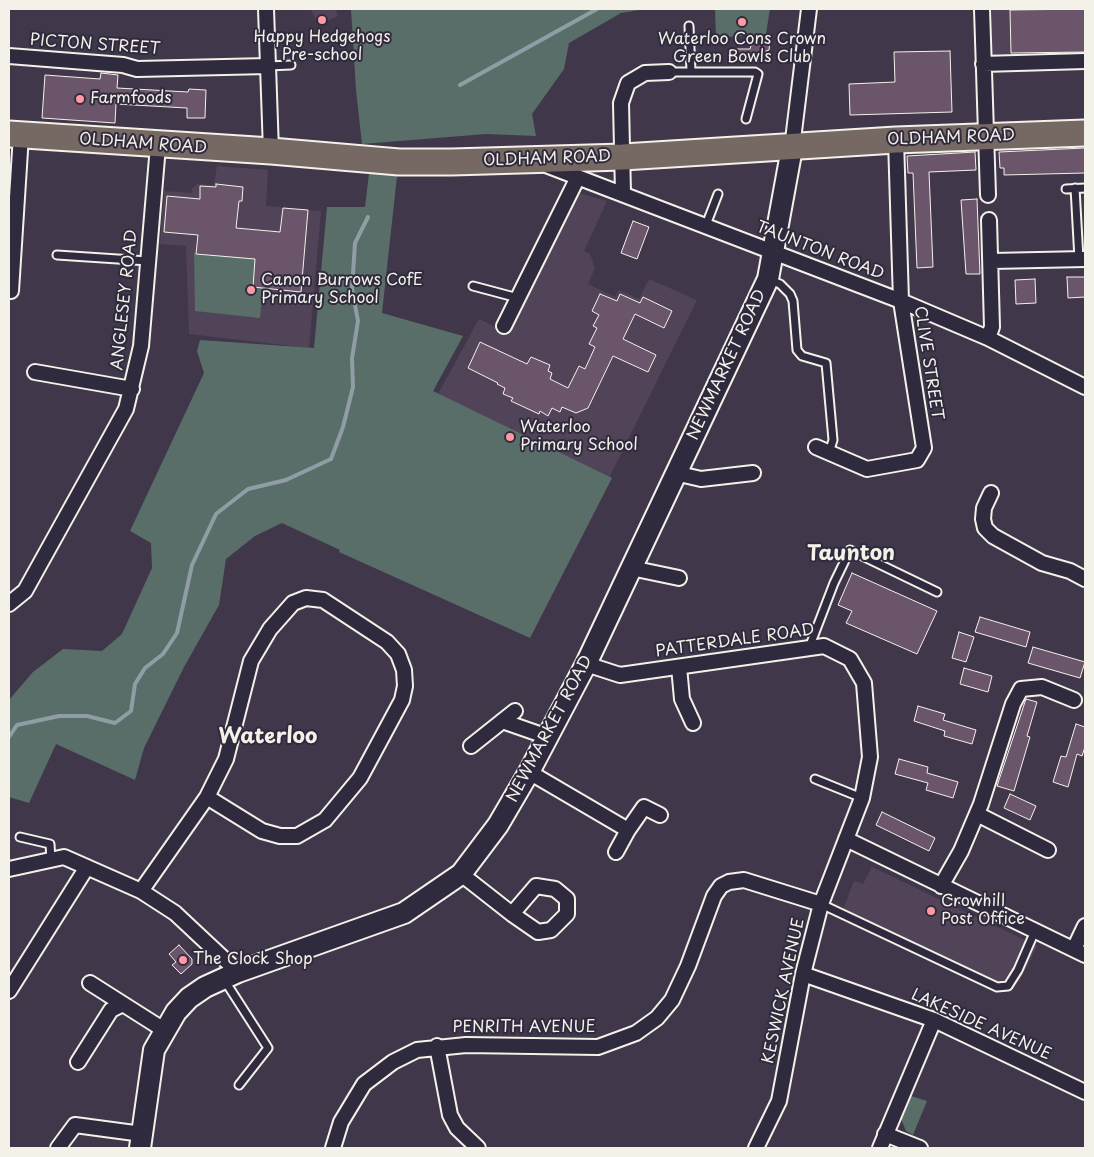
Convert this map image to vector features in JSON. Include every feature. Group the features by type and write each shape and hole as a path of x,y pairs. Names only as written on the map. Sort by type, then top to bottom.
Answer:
{"highway":[{"name":"OLDHAM ROAD","path":"15,135 158,146 271,151 399,162 536,161 792,148 896,151 986,137 1085,132"}],"street":[{"path":"266,9 271,151"},
{"path":"792,148 809,9"},
{"path":"982,9 988,195"},
{"name":"PICTON STREET","path":"9,56 123,65 137,69 268,66"},
{"path":"983,64 1085,60"},
{"path":"623,194 621,103 628,83 645,73 669,72"},
{"path":"11,291 15,135"},
{"name":"ANGLESEY ROAD","path":"9,604 25,591 126,409 141,346 158,146"},
{"name":"NEWMARKET ROAD","path":"141,1141 154,1050 164,1030 189,998 205,987 231,975 404,913 461,874 498,825 529,772 586,664 768,279 792,148"},
{"name":"CLIVE STREET","path":"816,447 867,468 917,460 924,448 901,301 896,151"},
{"name":"TAUNTON ROAD","path":"536,161 901,301 988,338 1085,387"},
{"path":"504,326 578,177"},
{"path":"988,338 992,327 992,261 989,220"},
{"path":"992,261 1082,259"},
{"path":"35,372 132,389"},
{"path":"675,473 701,479 752,473"},
{"path":"990,493 982,519 985,528 993,536 1042,563 1070,571 1085,579"},
{"path":"631,568 679,578"},
{"path":"141,891 207,798 226,759 252,661 270,629 293,603 306,598 323,600 388,642 398,654 404,670 405,686 402,700 360,778 326,820 297,836 280,836 262,832 207,798"},
{"name":"PATTERDALE ROAD","path":"586,664 620,675 824,646 850,659 864,684 870,757 862,798 846,840"},
{"path":"679,667 682,699 693,723"},
{"path":"941,886 961,851 977,814 1013,704 1021,689 1042,686 1074,700"},
{"path":"471,746 514,711"},
{"path":"502,721 548,737"},
{"path":"529,772 628,830"},
{"path":"616,852 644,807 660,815"},
{"path":"977,814 1048,850"},
{"path":"846,840 1080,952 1085,926"},
{"name":"KESWICK AVENUE","path":"756,1148 779,1101 803,974 821,904 846,840"},
{"path":"9,870 64,857 141,891 175,913 231,975"},
{"path":"9,991 87,867"},
{"path":"461,874 512,914"},
{"name":"PENRITH AVENUE","path":"333,1148 341,1122 364,1084 393,1062 418,1050 437,1046 466,1045 598,1047 636,1034 657,1018 672,1000 688,966 714,896 721,886 735,880 744,880 821,904"},
{"name":"LAKESIDE AVENUE","path":"803,974 934,1020 1085,1092"},
{"path":"90,983 164,1030"},
{"path":"78,1062 111,1010 123,1004"},
{"path":"880,1148 934,1020"},
{"path":"437,1046 450,1115 457,1128 478,1148"},
{"path":"58,1148 75,1125 141,1141"},
{"path":"886,1134 920,1148"}],"lane":[{"path":"689,26 691,72"},
{"path":"268,66 291,66"},
{"path":"669,72 754,71 757,73 746,119"},
{"path":"1075,188 1082,259"},
{"path":"1066,189 1085,188"},
{"path":"706,225 718,194"},
{"path":"57,255 148,261"},
{"path":"768,279 780,284 790,294 793,301 797,350 802,356 826,363 834,440 829,452"},
{"path":"473,286 518,298"},
{"path":"809,648 834,583 850,550 937,592"},
{"path":"815,779 862,798"},
{"path":"20,837 50,844 51,860"},
{"path":"821,904 997,987 1008,986 1018,970 1035,931"},
{"path":"231,975 268,1048 239,1085"}],"shaded area":[{"name":"Happy Hedgehogs Pre-school","path":"311,9 335,9 338,16 318,25"},
{"path":"992,9 1085,9 1085,58 992,62"},
{"name":"Canon Burrows CofE Primary School","path":"217,166 268,170 266,206 321,211 309,348 189,334 186,246 160,244 164,191 192,193 192,188 198,184 214,185"},
{"name":"Waterloo Primary School","path":"575,192 607,201 584,251 590,254 595,268 588,284 615,297 619,290 639,299 649,279 697,300 534,630 339,552 437,396 479,319 505,332"},
{"path":"872,867 1037,946 1020,980 1010,989 997,991 840,917 854,881 863,884"}],"green space":[{"path":"351,9 645,9 621,13 569,43 564,69 532,114 536,136 486,134 362,144 356,90"},
{"name":"Waterloo Cons Crown Green Bowls Club","path":"715,9 770,9 766,34 716,38"},
{"path":"369,173 397,176 382,313 463,336 433,391 612,478 530,638 339,552 340,550 282,523 255,536 226,559 219,605 184,667 144,748 135,780 56,744 29,803 9,797 9,700 33,672 63,649 102,651 122,634 152,568 151,543 130,531 204,373 197,351 200,340 314,348 327,207 365,207"},
{"path":"194,253 255,259 254,287 263,286 260,318 195,311"},
{"path":"911,1096 927,1101 913,1135 906,1131 901,1119"}],"building":[{"path":"1085,9 1085,52 1011,53 1010,10"},
{"path":"753,38 770,41 769,50 766,51 764,62 732,61 731,49 750,49"},
{"path":"950,51 952,112 850,115 849,84 895,82 894,52"},
{"name":"Farmfoods","path":"101,73 118,75 117,88 188,92 189,89 206,90 205,118 187,118 187,108 116,104 115,123 42,118 45,75 100,79"},
{"path":"1085,148 1085,173 1004,175 1004,168 1000,168 999,152"},
{"path":"975,152 976,170 929,172 933,267 917,268 913,173 908,173 907,156"},
{"path":"216,184 243,187 242,201 239,201 236,228 280,232 283,208 308,210 301,292 253,287 255,259 196,254 198,235 164,232 167,196 200,199 200,186 216,187"},
{"path":"977,199 980,274 966,274 961,200"},
{"path":"633,221 649,227 637,259 621,253"},
{"path":"1067,277 1085,277 1085,297 1068,298"},
{"path":"1035,279 1036,303 1016,304 1015,280"},
{"path":"600,294 617,301 620,294 640,303 643,297 672,311 664,328 635,314 623,339 656,355 648,372 613,356 588,408 576,413 562,407 560,412 552,408 548,416 540,411 539,414 511,401 513,398 503,394 505,388 468,368 480,342 527,364 531,357 550,365 548,371 552,373 550,379 568,388 579,366 585,369 595,347 589,344 597,328 593,326 599,315 592,311"},
{"path":"852,573 937,611 917,654 846,623 852,611 838,605"},
{"path":"980,617 1030,632 1026,647 975,632"},
{"path":"959,632 974,637 966,662 952,658"},
{"path":"1033,647 1085,662 1080,678 1028,663"},
{"path":"964,668 992,676 988,692 960,684"},
{"path":"1026,699 1037,702 1027,736 1030,737 1014,791 997,786"},
{"path":"918,706 945,714 943,720 976,730 972,744 944,736 945,731 914,721"},
{"path":"1076,724 1085,727 1085,747 1082,756 1077,754 1068,787 1053,782 1061,756 1066,757"},
{"path":"899,759 928,767 927,773 958,782 953,798 926,790 928,783 895,774"},
{"path":"1010,794 1036,806 1030,820 1004,808"},
{"path":"882,812 935,838 929,851 876,825"},
{"name":"The Clock Shop","path":"179,945 192,959 192,964 181,974 172,965 176,962 169,954"}],"waterway":[{"path":"460,85 597,9"},
{"path":"9,737 17,725 59,716 87,716 115,723 131,711 135,684 145,668 163,654 177,633 192,565 216,514 248,489 286,480 331,459 343,427 353,387 352,358 358,321 352,289 355,243 368,217"}],"place":[{"name":"Happy Hedgehogs Pre-school","path":"322,20"},
{"name":"Waterloo Cons Crown Green Bowls Club","path":"742,22"},
{"name":"Farmfoods","path":"80,99"},
{"name":"Canon Burrows CofE Primary School","path":"251,290"},
{"name":"Waterloo Primary School","path":"510,437"},
{"name":"Crowhill Post Office","path":"931,911"},
{"name":"The Clock Shop","path":"183,960"}],"district":[{"name":"Taunton","path":"851,554"},
{"name":"Waterloo","path":"268,737"}]}
